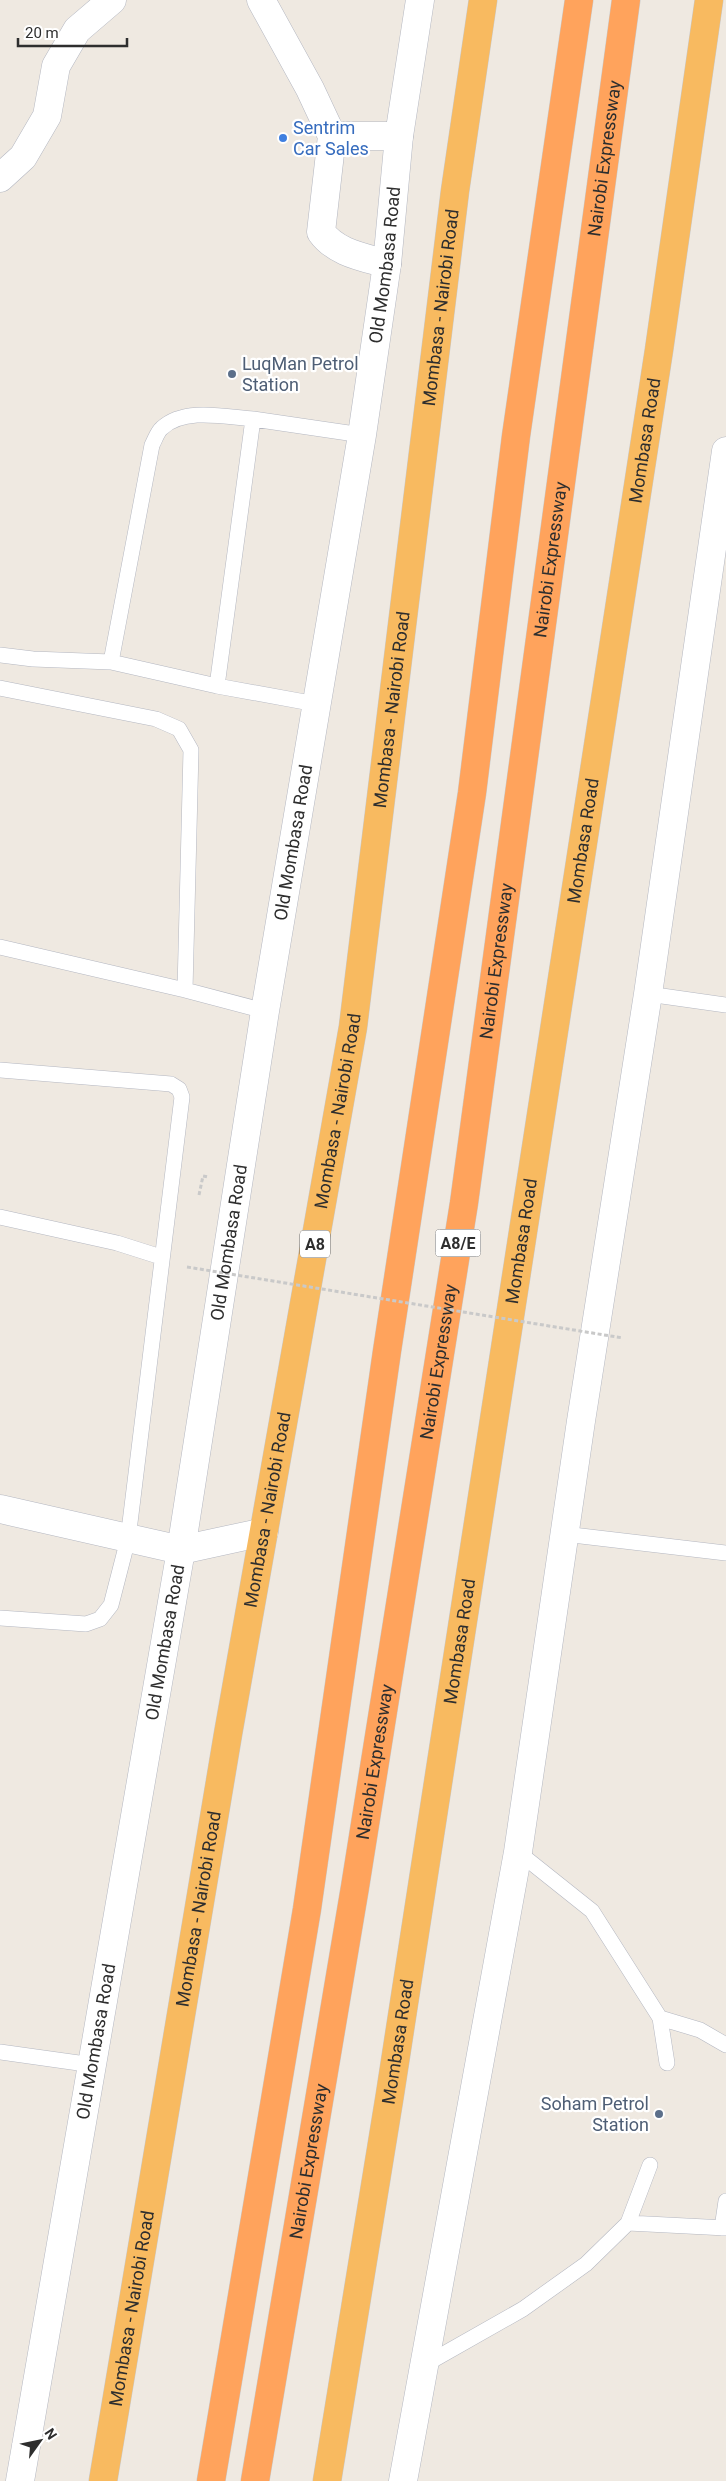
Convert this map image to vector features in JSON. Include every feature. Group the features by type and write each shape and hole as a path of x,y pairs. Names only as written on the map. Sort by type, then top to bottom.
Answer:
{"highway":[{"name":"Mombasa - Nairobi Road","path":"103,2481 228,1734 353,1027 455,191 482,0"},
{"path":"211,2481 308,1900 387,1351 472,794 516,436 579,0"},
{"name":"Nairobi Expressway","path":"255,2481 356,1877 464,1203 626,0"},
{"name":"Mombasa Road","path":"327,2481 390,2094 655,380 709,0"}],"street":[{"path":"0,178 23,157 47,116 56,66 77,30 112,0"},
{"path":"261,0 310,89 332,136 321,232 329,244 344,251 387,264"},
{"name":"Old Mombasa Road","path":"20,2481 181,1550 266,1011 362,435 387,264 399,136 420,0"},
{"path":"332,136 399,136"},
{"path":"403,2481 426,2364 518,1852 564,1534 648,994 726,451"},
{"path":"0,1509 181,1550 264,1532"}],"lane":[{"path":"111,662 152,445 161,428 176,419 195,415 253,419 362,435"},
{"path":"217,686 253,419"},
{"path":"0,655 33,659 111,662 217,686 316,704"},
{"path":"0,688 156,719 179,729 191,750 185,990"},
{"path":"0,947 266,1011"},
{"path":"648,994 726,1005"},
{"path":"0,1070 171,1084 179,1089 182,1097 128,1539 111,1605 100,1619 86,1624 0,1618"},
{"path":"0,1218 117,1243 161,1257"},
{"path":"564,1534 726,1553"},
{"path":"518,1852 592,1911 660,2018 667,2064"},
{"path":"660,2018 700,2030 726,2045"},
{"path":"0,2052 93,2065"},
{"path":"426,2364 523,2309 586,2264 628,2223 650,2165"},
{"path":"628,2223 724,2228 726,2201"}],"path":[{"path":"187,1267 622,1338"}],"place":[{"name":"Sentrim Car Sales","path":"283,138"},
{"name":"LuqMan Petrol Station","path":"232,374"},
{"name":"Soham Petrol Station","path":"659,2114"}]}
